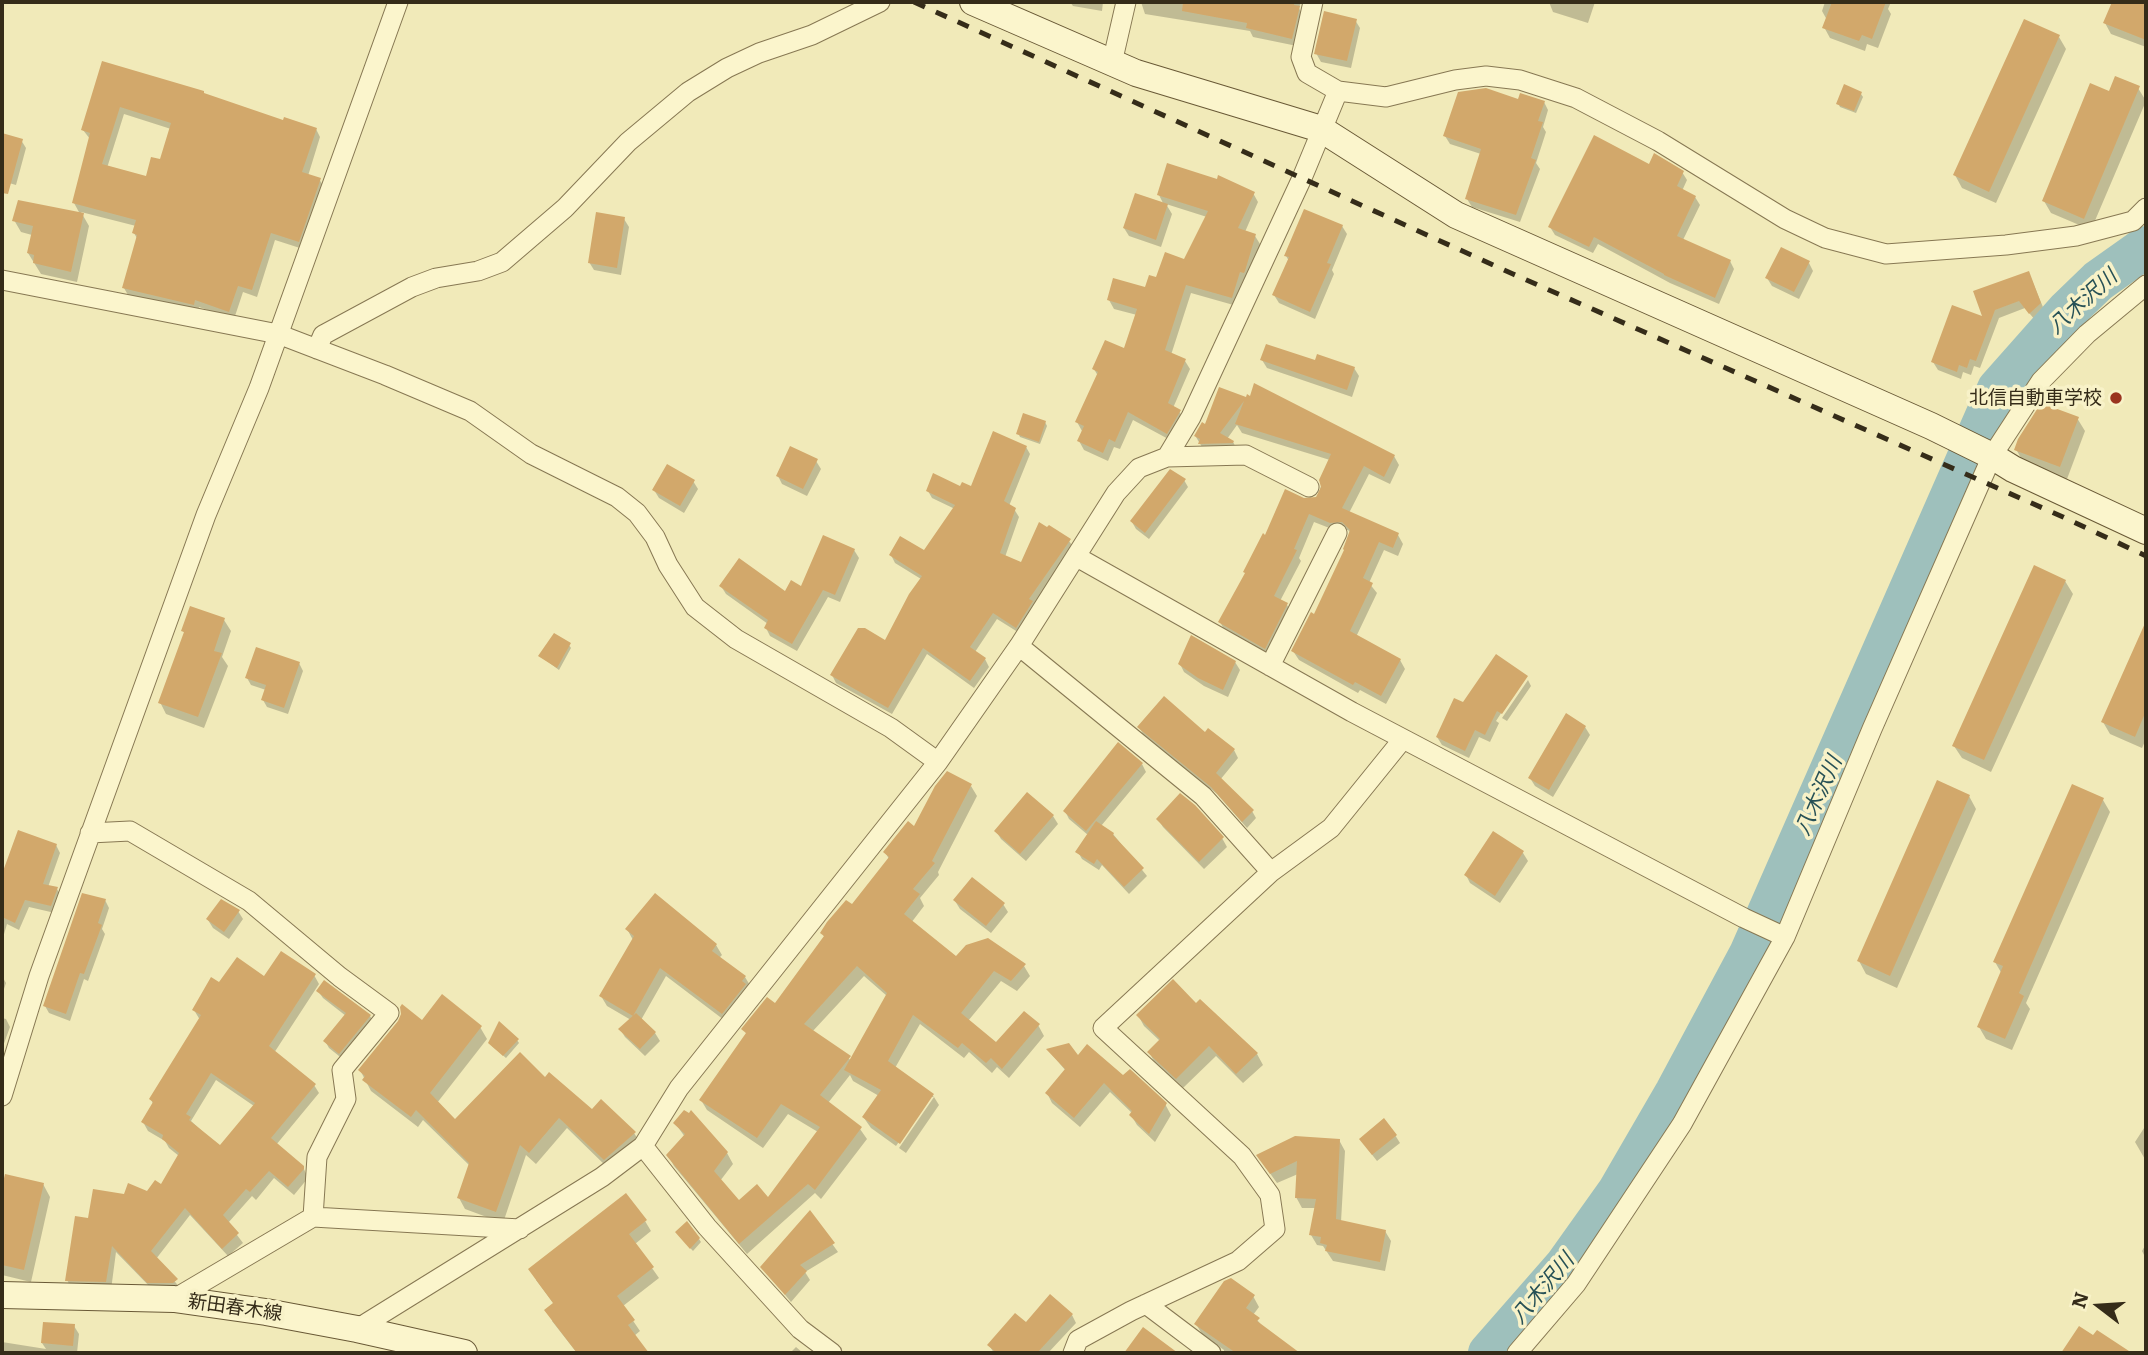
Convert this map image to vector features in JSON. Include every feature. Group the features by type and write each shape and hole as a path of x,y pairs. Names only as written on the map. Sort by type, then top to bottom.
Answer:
{"street":[{"path":"2,1096 39,976 90,833 206,515 259,388 398,2"},
{"path":"317,349 323,335 412,287 436,278 478,271 502,262 565,208 628,142 698,86 727,68 759,53 812,35 880,2"},
{"path":"973,2 1136,73 1321,129 1456,215 1931,426 2013,469 2146,531"},
{"path":"1112,63 1126,2"},
{"path":"1313,2 1301,57 1307,74 1338,91 1386,97 1455,80 1486,76 1531,84 1576,98 1658,141 1785,219 1815,233 1886,254 2006,245 2076,236 2133,221 2146,208"},
{"path":"1167,457 1191,417 1302,178 1338,91"},
{"path":"2,280 278,334 470,411 531,454 617,497 637,513 655,537 668,565 695,607 736,639 891,728 937,762"},
{"path":"1517,1353 1576,1284 1682,1124 1780,935 1992,456 2041,381 2087,334 2146,285"},
{"path":"357,1329 602,1177 643,1146 680,1088 937,762 1019,646 1116,493 1139,468 1167,457 1246,455 1309,487"},
{"path":"1270,666 1337,533"},
{"path":"1077,557 1403,739 1780,935"},
{"path":"1019,646 1203,796 1271,872"},
{"path":"1073,1353 1078,1339 1238,1261 1275,1229 1269,1195 1242,1156 1103,1028 1271,872 1331,828 1403,739"},
{"path":"90,833 131,831 249,901 340,977 389,1013 342,1070 346,1099 317,1157 313,1217"},
{"path":"643,1146 707,1227 800,1329 832,1353"},
{"path":"174,1299 313,1217 520,1229"},
{"name":"新田春木線","path":"2,1295 174,1299 267,1312 464,1353"},
{"path":"1146,1304 1211,1353"}],"building":[{"path":"1183,2 1295,2 1294,5 1300,6 1292,39 1246,28 1247,23 1182,11"},
{"path":"1832,2 1886,2 1872,39 1862,35 1859,41 1822,28"},
{"path":"2112,2 2146,2 2146,40 2103,23"},
{"path":"1324,11 1357,19 1347,61 1314,54"},
{"path":"2024,19 2060,35 1989,192 1953,175"},
{"path":"102,61 204,91 283,120 284,117 317,128 302,172 321,178 299,242 271,233 252,290 238,286 229,312 195,300 194,305 122,288 137,235 132,233 136,220 72,203 90,133 81,130","holes":["120,107 171,123 160,159 151,157 146,176 102,164"]},
{"path":"2115,76 2140,86 2084,219 2042,201 2090,83 2109,91"},
{"path":"1844,84 1862,92 1854,111 1836,104"},
{"path":"1486,88 1518,99 1520,93 1545,101 1538,121 1543,122 1531,158 1536,160 1516,215 1465,199 1481,149 1443,136 1458,92"},
{"path":"2,133 23,139 8,194 2,193"},
{"path":"1594,135 1649,164 1654,153 1684,171 1677,186 1696,196 1677,236 1731,260 1715,298 1664,275 1594,237 1589,247 1548,227"},
{"path":"1167,163 1217,179 1218,175 1255,192 1238,228 1256,234 1245,271 1240,272 1232,298 1186,285 1165,350 1186,359 1168,403 1181,410 1167,434 1128,412 1115,442 1109,439 1103,453 1077,441 1084,426 1075,422 1098,372 1092,369 1105,340 1124,348 1137,309 1107,300 1113,278 1145,287 1149,275 1156,277 1165,252 1184,259 1208,211 1157,195"},
{"path":"1135,193 1168,204 1156,240 1123,228"},
{"path":"18,200 84,213 71,272 33,263 34,255 27,253 33,226 12,221"},
{"path":"1304,209 1343,225 1327,263 1331,264 1310,312 1272,295 1289,257 1284,256"},
{"path":"596,212 625,217 617,268 588,263"},
{"path":"1781,247 1810,261 1794,292 1765,278"},
{"path":"2029,271 2041,303 2029,314 2019,301 1995,310 1976,361 1970,359 1967,368 1959,365 1957,372 1931,362 1952,305 1982,316 1973,291"},
{"path":"1266,344 1315,360 1317,354 1355,367 1347,390 1260,360"},
{"path":"1254,383 1395,455 1384,477 1364,466 1342,508 1399,533 1393,548 1379,542 1363,578 1373,583 1350,631 1401,659 1381,696 1355,682 1353,685 1291,651 1311,612 1314,614 1344,550 1350,530 1342,522 1330,523 1309,514 1294,549 1297,550 1274,596 1288,603 1265,649 1218,622 1263,533 1265,535 1285,489 1304,498 1316,497 1321,487 1319,480 1331,454 1235,424 1244,401 1220,433 1234,441 1233,443 1198,444 1200,439 1194,436 1202,422 1205,424 1219,387 1246,397 1247,394 1250,396"},
{"path":"2041,403 2079,417 2060,467 2014,450"},
{"path":"1023,413 1046,421 1039,442 1016,434"},
{"path":"993,431 1027,446 1004,501 1016,508 1000,553 1021,562 1039,522 1071,539 1029,599 1033,601 1016,628 993,613 970,647 986,658 970,681 923,648 888,708 830,675 858,628 865,628 885,640 909,594 922,576 889,555 900,536 924,550 955,505 926,491 933,473 960,486 962,482 971,486"},
{"path":"790,446 818,459 803,489 776,476"},
{"path":"667,464 695,480 680,506 652,490"},
{"path":"1170,469 1186,479 1145,533 1130,521"},
{"path":"823,535 855,549 835,595 823,590 792,644 764,628 768,620 719,586 739,558 785,591 791,580 801,586"},
{"path":"2034,565 2066,580 1984,760 1952,746"},
{"path":"190,606 225,618 214,651 222,653 198,717 158,703 184,632 181,631"},
{"path":"2146,621 2146,711 2135,737 2101,722"},
{"path":"554,633 571,643 557,668 538,656"},
{"path":"1191,635 1236,661 1223,690 1198,678 1178,664"},
{"path":"256,647 300,662 284,708 261,700 266,685 245,678"},
{"path":"1496,654 1528,676 1502,714 1497,711 1485,735 1475,730 1465,751 1436,737 1454,698 1463,702"},
{"path":"1164,696 1205,732 1208,728 1235,749 1216,773 1254,810 1242,822 1211,787 1137,727"},
{"path":"1566,713 1586,726 1549,790 1528,778"},
{"path":"1118,742 1143,763 1086,831 1063,811"},
{"path":"947,771 972,784 932,861 935,863 913,889 920,894 904,914 956,956 966,945 988,938 1026,964 1011,981 994,971 961,1013 996,1042 1024,1011 1040,1024 1002,1069 991,1058 986,1063 962,1043 958,1048 913,1015 888,1061 934,1094 900,1144 862,1117 881,1090 844,1070 887,993 857,966 804,1024 851,1056 820,1095 862,1127 815,1190 808,1184 739,1244 666,1155 685,1134 673,1123 684,1110 689,1113 691,1110 728,1152 714,1171 739,1200 757,1184 768,1197 820,1127 781,1104 757,1138 699,1100 746,1033 741,1029 767,997 775,1003 824,936 820,933 827,922 846,900 852,904 889,857 883,852 908,821 914,826 935,786"},
{"path":"1937,780 1970,795 1890,976 1857,961"},
{"path":"2072,784 2104,798 2019,993 2024,996 2005,1039 1977,1027 2003,966 1993,962"},
{"path":"1027,792 1054,815 1020,854 994,831"},
{"path":"1180,793 1195,805 1224,837 1199,862 1156,819"},
{"path":"1096,821 1114,833 1144,868 1124,887 1097,859 1094,864 1075,852"},
{"path":"18,830 57,844 43,884 58,887 51,906 25,900 15,923 2,917 2,874"},
{"path":"1493,831 1524,851 1495,896 1464,875"},
{"path":"972,877 1005,903 986,926 953,900"},
{"path":"82,893 106,899 98,923 102,925 84,974 80,973 66,1014 43,1006"},
{"path":"655,893 717,944 712,951 746,976 742,981 746,984 722,1014 660,968 633,1016 599,996 634,936 625,929"},
{"path":"221,899 240,910 224,932 206,919"},
{"path":"281,951 316,974 269,1046 316,1084 271,1138 304,1166 304,1169 288,1187 269,1171 250,1192 246,1189 223,1215 239,1233 222,1249 185,1208 151,1251 178,1279 173,1283 147,1283 112,1246 106,1282 65,1281 75,1216 88,1218 93,1189 124,1194 128,1183 147,1191 155,1180 161,1184 179,1153 162,1139 163,1135 141,1122 153,1102 149,1099 201,1015 192,1010 211,977 219,982 237,957 264,976","holes":["211,1073 255,1103 220,1145 189,1120 191,1117 186,1114"]},
{"path":"1173,979 1196,1003 1200,999 1258,1053 1236,1074 1209,1046 1176,1079 1147,1052 1160,1039 1136,1015"},
{"path":"324,980 371,1015 339,1054 323,1041 346,1013 316,991"},
{"path":"442,994 482,1026 430,1093 455,1119 520,1052 545,1077 549,1072 592,1109 601,1099 636,1132 604,1160 559,1118 529,1153 520,1145 496,1212 457,1198 469,1163 416,1110 411,1117 362,1080 365,1076 358,1070 398,1021 402,1004 422,1020"},
{"path":"636,1013 656,1032 640,1049 618,1029"},
{"path":"499,1021 519,1039 503,1056 488,1043"},
{"path":"1069,1043 1078,1055 1087,1044 1123,1075 1130,1069 1167,1103 1149,1134 1129,1115 1132,1111 1104,1083 1074,1118 1045,1093 1065,1069 1046,1049"},
{"path":"1384,1118 1397,1135 1372,1155 1359,1139"},
{"path":"1295,1136 1340,1139 1336,1219 1386,1230 1380,1262 1325,1251 1327,1245 1320,1243 1321,1237 1309,1235 1316,1199 1295,1198 1297,1161 1270,1174 1256,1155"},
{"path":"5,1174 44,1183 24,1270 2,1265 2,1187"},
{"path":"626,1193 647,1220 629,1234 654,1267 617,1296 635,1320 628,1325 649,1353 577,1353 544,1310 553,1303 528,1269"},
{"path":"810,1210 835,1243 800,1265 807,1271 785,1295 760,1267"},
{"path":"687,1221 700,1238 690,1249 675,1232"},
{"path":"1231,1278 1255,1295 1246,1308 1260,1318 1257,1321 1300,1353 1236,1353 1194,1324 1224,1281"},
{"path":"1050,1294 1073,1314 1037,1353 997,1353 987,1345 1015,1313 1026,1322"},
{"path":"43,1322 75,1324 73,1346 41,1343"},
{"path":"2079,1326 2093,1335 2097,1330 2132,1353 2061,1353"},
{"path":"1143,1327 1178,1353 1124,1353"}],"waterway":[{"name":"八木沢川","path":"1489,1353 1566,1265 1618,1192 1676,1092 1750,954 1998,389 2068,310 2098,281 2146,247"}],"railway":[{"path":"914,2 1513,274 2146,556"}],"place":[{"name":"北信自動車学校","path":"2116,398"}]}
